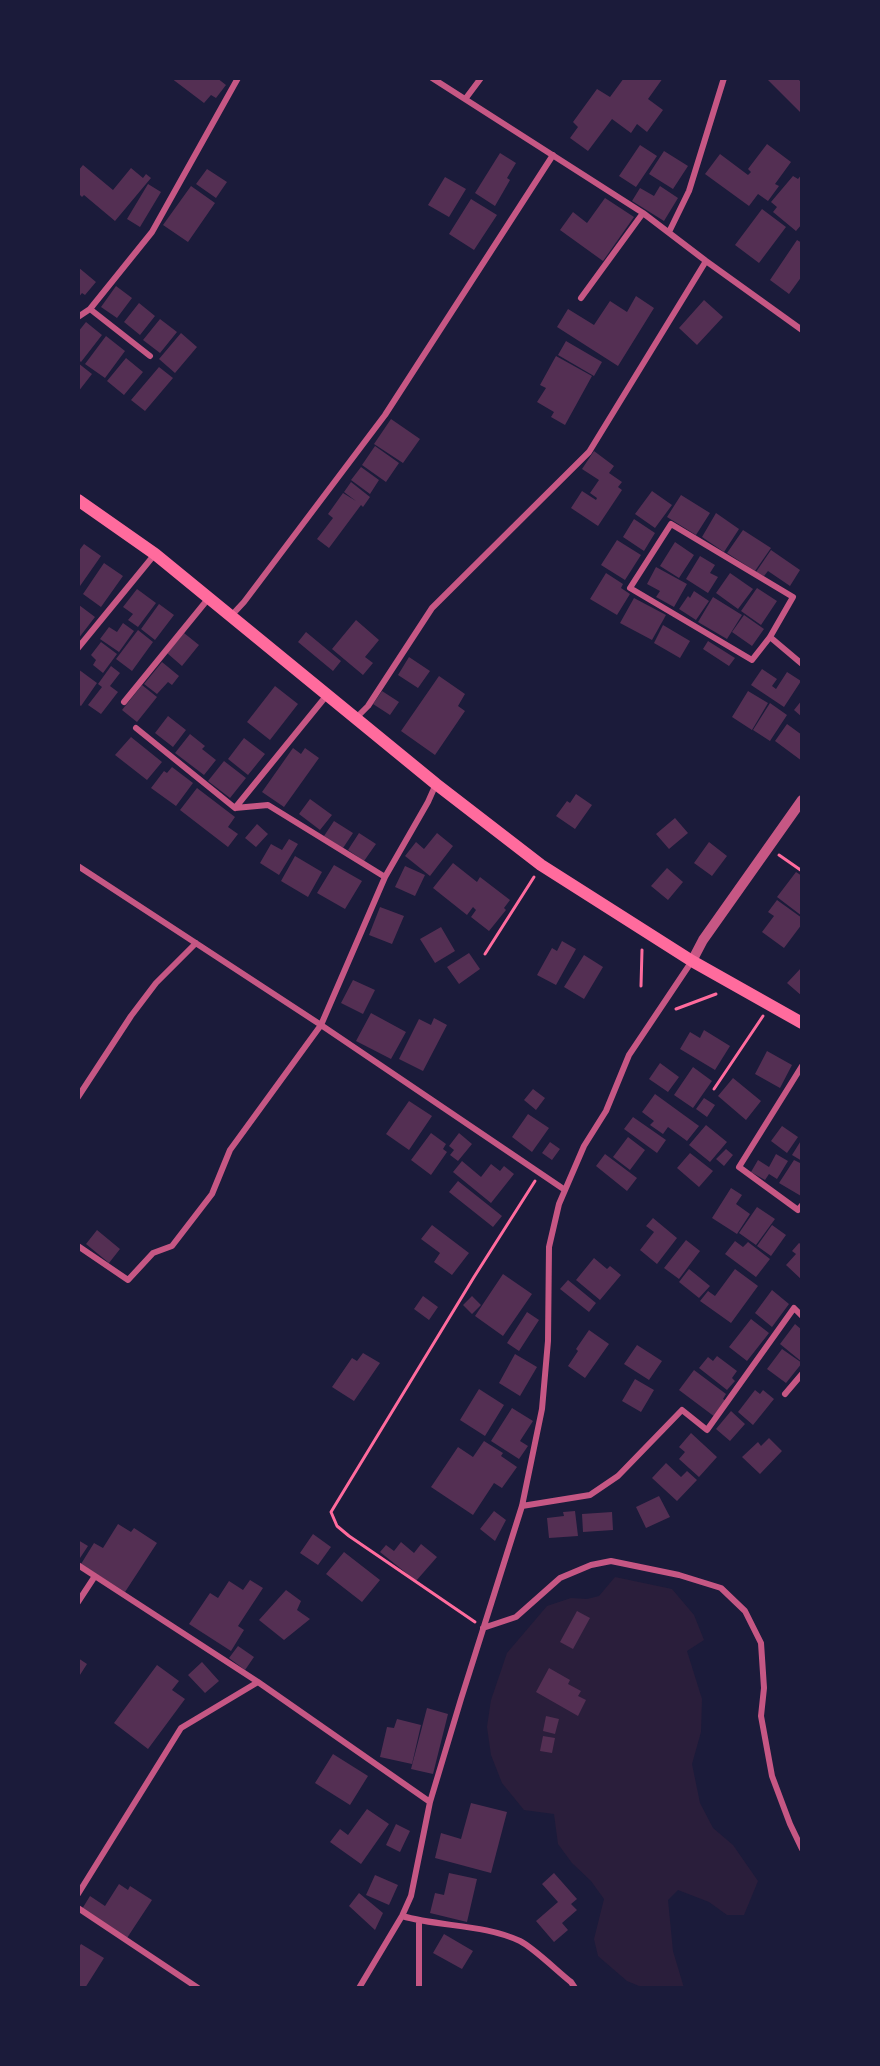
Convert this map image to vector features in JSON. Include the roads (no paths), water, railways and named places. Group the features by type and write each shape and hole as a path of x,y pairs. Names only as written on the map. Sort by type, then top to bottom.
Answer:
{"main road":[{"path":"78,500 155,554 436,784 542,865 692,961 802,1023"}],"street":[{"path":"78,317 90,309 152,232 238,78"},
{"path":"432,78 643,213 802,330"},
{"path":"466,98 481,78"},
{"path":"669,232 689,191 724,78"},
{"path":"231,616 244,602 385,415 553,155"},
{"path":"581,298 643,213"},
{"path":"356,719 368,706 432,608 589,452 706,261"},
{"path":"90,309 150,356"},
{"path":"671,524 793,597 770,637 752,660 630,588 671,524"},
{"path":"78,648 155,554"},
{"path":"124,702 208,599"},
{"path":"770,637 802,664"},
{"path":"235,808 327,695"},
{"path":"136,728 235,808 268,805 384,877"},
{"path":"78,1246 128,1280 153,1252 171,1246 212,1194 230,1150 321,1025 384,877 428,802 436,784"},
{"path":"359,1988 402,1916 411,1896 430,1802 522,1506 542,1409 548,1341 549,1247 559,1204 584,1146 606,1111 629,1055 692,961 703,940 802,800"},
{"path":"78,866 321,1025 565,1190"},
{"path":"78,1097 143,999 196,943"},
{"path":"802,1066 739,1167 798,1210 802,1205"},
{"path":"522,1506 590,1494 618,1476 682,1410 707,1430 794,1308 802,1316"},
{"path":"785,1395 802,1374"},
{"path":"483,1628 516,1617 560,1578 591,1565 611,1561 679,1575 721,1588 745,1611 761,1643 764,1688 761,1716 772,1776 802,1849"},
{"path":"78,1565 258,1682 430,1802"},
{"path":"78,1602 95,1576"},
{"path":"78,1894 181,1728 258,1682"},
{"path":"78,1908 198,1988"},
{"path":"402,1916 419,1921 473,1927 521,1942 571,1982 575,1988"},
{"path":"419,1921 419,1988"}]}
